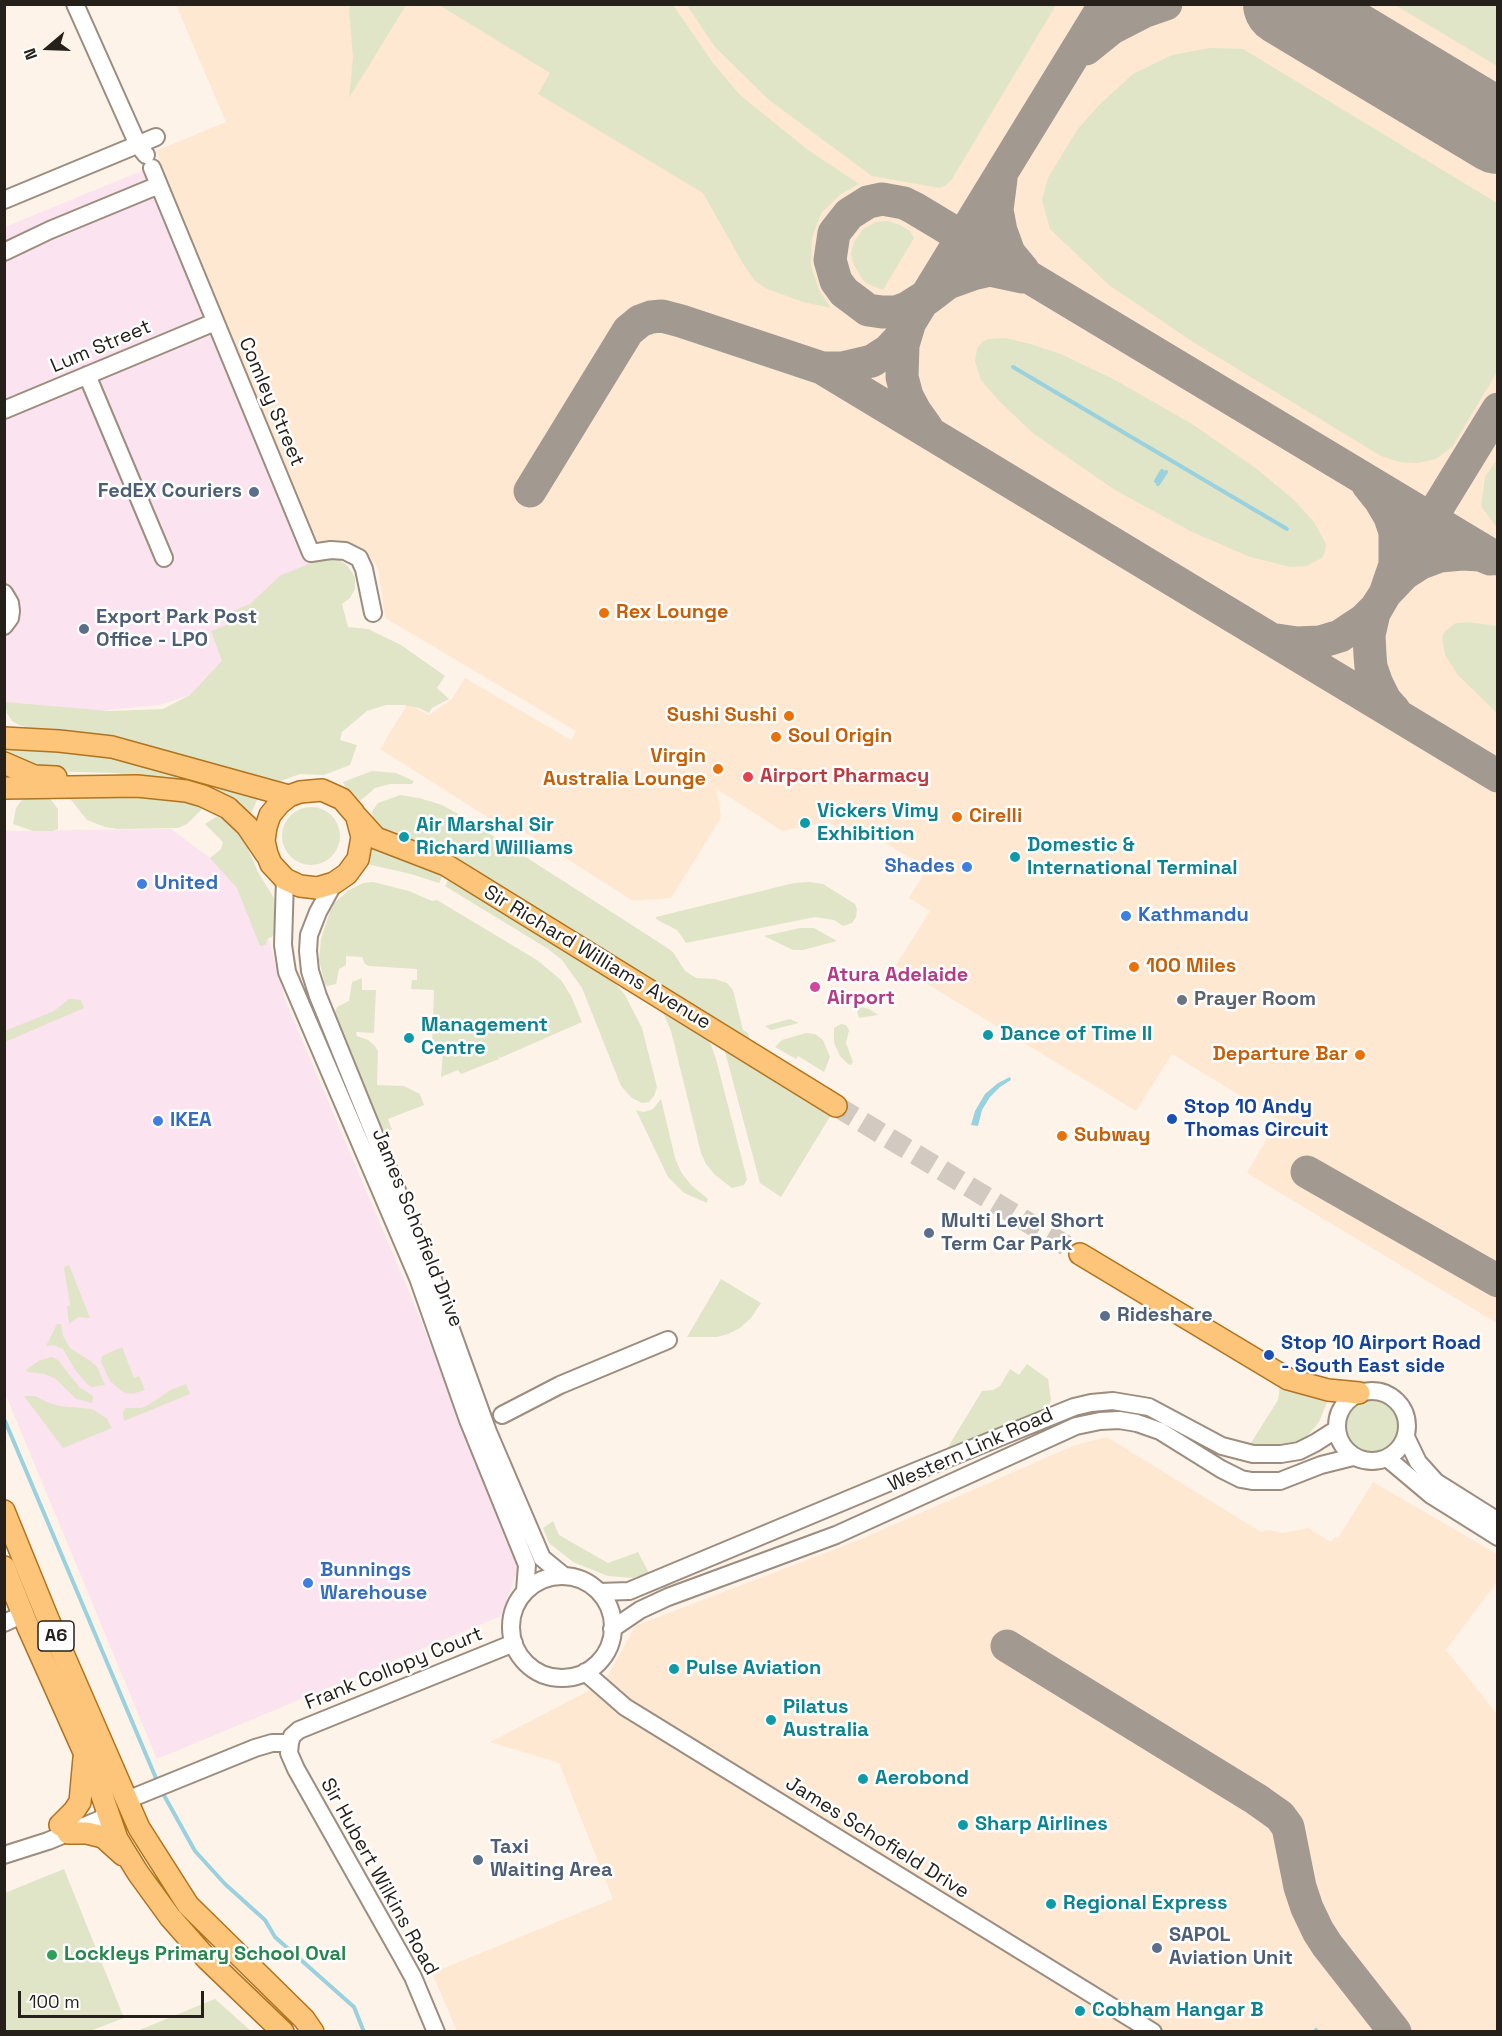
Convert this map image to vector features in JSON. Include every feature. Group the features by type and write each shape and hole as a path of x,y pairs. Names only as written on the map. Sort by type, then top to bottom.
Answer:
{"main road":[{"path":"5,737 112,747 290,796"},
{"path":"4,763 34,776 93,777 137,786 186,791 216,802 238,817 267,854 277,872 285,879 300,886 317,888 334,883 347,874 358,859 362,837 355,815 342,800 322,790 300,792 279,804 270,815 264,841 267,854"},
{"path":"4,788 137,786"},
{"name":"Sir Richard Williams Avenue","path":"355,815 376,838 446,865 836,1106"},
{"path":"1080,1254 1288,1379 1328,1390 1359,1393"},
{"name":"A6","path":"4,1511 48,1619 139,1828 188,1905 304,2019 313,2031"},
{"name":"A6","path":"4,1567 14,1618 97,1781 117,1839 171,1917 207,1959 283,2031"},
{"path":"84,1754 80,1802 64,1829 103,1837 134,1866"},
{"path":"110,1759 111,1794 107,1812 139,1828"}],"street":[{"name":"Comley Street","path":"75,4 159,185 311,553 331,549 353,553 364,569 372,614"},
{"path":"4,200 145,156 156,137"},
{"path":"4,252 50,230 159,185"},
{"name":"Lum Street","path":"4,410 214,322"},
{"path":"87,375 164,558"},
{"path":"4,593 10,603 11,611 10,618 4,626"},
{"name":"James Schofield Drive","path":"285,879 283,945 287,972 418,1278 468,1420 527,1565 525,1591"},
{"name":"James Schofield Drive","path":"334,883 318,912 309,935 310,971 322,1008 431,1274 488,1432 542,1558 564,1576"},
{"path":"488,1432 502,1414 560,1385 668,1340"},
{"path":"1370,1391 1381,1392 1400,1404 1407,1425 1406,1437 1395,1453 1387,1458 1368,1461 1353,1456 1344,1447 1337,1429 1342,1407 1359,1393 1370,1391"},
{"name":"Western Link Road","path":"599,1592 629,1592 914,1472 1074,1407 1090,1403 1113,1401 1149,1407 1222,1446 1252,1454 1281,1454 1299,1450 1337,1429"},
{"path":"481,1413 502,1414"},
{"name":"Western Link Road","path":"612,1629 640,1610 668,1597 836,1535 1076,1425 1119,1420 1137,1423 1160,1431 1241,1479 1252,1481 1280,1480 1353,1456"},
{"path":"1406,1437 1418,1462 1436,1482 1497,1521"},
{"path":"1387,1458 1431,1495 1497,1537"},
{"path":"564,1576 583,1581 599,1592 607,1603 612,1629 605,1654 593,1667 585,1672 564,1678 543,1674 525,1661 511,1634 512,1615 525,1591 547,1578 564,1576"},
{"name":"Frank Collopy Court","path":"290,1743 292,1736 299,1730 514,1643"},
{"name":"James Schofield Drive","path":"585,1672 625,1707 1153,2031"},
{"path":"127,1800 263,1745 290,1743"},
{"name":"Sir Hubert Wilkins Road","path":"290,1743 289,1753 296,1769 413,1977 436,2031"},
{"path":"9,1853 48,1841 95,1811 107,1812"}],"shaded area":[{"path":"176,5 1497,5 1497,1323 1247,1173 1278,1119 1172,1054 1136,1111 896,965 930,911 909,898 927,868 853,824 846,833 828,822 782,831 717,789 721,818 671,898 633,901 526,833 511,832 380,749 408,703 429,715 452,699 465,678 571,740 576,731 385,618 378,568 363,548 339,540 314,545 156,151 226,122"},
{"path":"161,163 326,573 198,692 160,705 96,711 5,706 5,227"},
{"path":"171,829 240,880 267,933 286,1002 413,1301 519,1567 501,1616 157,1759 5,1393 4,831"},
{"path":"1107,1437 1261,1532 1268,1530 1283,1533 1308,1528 1331,1542 1335,1537 1338,1538 1373,1482 1497,1554 1497,1582 1446,1650 1497,1714 1497,2031 457,2031 432,1973 613,1899 559,1763 490,1742 604,1683 635,1626 859,1540 1075,1445"}],"green space":[{"path":"350,5 406,5 349,98 353,58"},
{"path":"439,5 673,5 713,63 740,95 808,150 859,184 841,194 821,213 812,238 811,266 819,290 831,308 803,302 767,289 755,281 703,193 538,94 550,73"},
{"path":"687,5 1056,5 952,179 939,188 872,176 769,100 715,47"},
{"path":"1395,5 1497,5 1497,66"},
{"path":"1210,48 1243,49 1497,203 1497,372 1452,447 1436,459 1418,463 1399,462 1381,456 1193,342 1109,285 1050,229 1042,200 1048,178 1077,130 1099,105 1133,74 1172,55"},
{"path":"888,221 910,231 914,238 883,290 862,279 851,254 854,242 863,229 876,222"},
{"path":"1005,338 1061,354 1115,380 1192,424 1257,469 1293,499 1314,522 1326,544 1322,558 1306,566 1290,567 1250,557 1192,532 1115,490 1034,434 998,400 981,380 975,361 977,349 982,342"},
{"path":"1497,459 1497,528 1481,506 1485,477"},
{"path":"322,557 337,559 347,565 355,577 355,589 350,598 342,604 348,627 368,629 401,645 445,676 437,688 449,699 432,708 429,713 404,705 386,705 367,711 342,732 340,740 357,745 350,765 324,775 300,774 275,783 29,728 12,721 7,713 5,702 109,711 163,709 190,695 222,661 211,631 237,621 232,611 250,604 281,575"},
{"path":"1468,622 1497,626 1497,713 1458,675 1445,655 1442,638 1445,631 1456,623"},
{"path":"5,742 143,763 259,796 248,820 171,780 115,773 43,771 5,754"},
{"path":"372,771 396,773 414,781 412,784 390,784 375,788 360,801 343,782"},
{"path":"400,795 442,805 462,816 666,947 673,952 685,971 696,978 715,979 727,983 733,990 743,1030 748,1033 751,1044 585,937 434,853 379,829 373,819 372,811 378,803"},
{"path":"48,796 58,809 58,829 33,831 13,824 16,808 22,800 28,797"},
{"path":"68,796 170,798 205,806 187,824 178,828 117,829 87,820"},
{"path":"311,807 322,809 335,820 340,836 338,847 327,860 311,865 300,863 287,852 282,836 284,825 295,812"},
{"path":"216,817 223,818 230,823 245,842 258,872 274,898 275,930 272,937 267,939 266,945 260,946 237,888 210,858 221,849 223,842 205,824"},
{"path":"372,847 444,873 439,883 367,864"},
{"path":"450,876 597,967 616,984 625,995 642,1028 657,1087 649,1102 642,1103 632,1098 621,1086 582,988 562,960 548,949 445,886"},
{"path":"373,882 409,891 432,901 437,900 537,960 561,980 582,1022 500,1058 498,1054 499,1059 461,1074 458,1070 441,1077 443,1052 432,1051 434,990 411,989 412,980 417,980 417,969 369,966 365,964 362,957 346,956 346,965 339,969 336,984 325,985 319,960 321,939 332,905 349,890 363,883"},
{"path":"794,883 823,884 855,904 856,917 852,923 843,926 834,920 815,917 686,943 677,930 656,919 656,917"},
{"path":"800,928 814,928 837,941 803,950 793,950 764,936"},
{"path":"362,978 362,990 376,990 374,1033 356,1032 357,1036 368,1040 378,1051 377,1085 404,1086 420,1094 424,1105 388,1119 392,1130 384,1130 379,1126 334,1015 337,1007 349,1001 352,982"},
{"path":"69,999 81,1000 84,1008 5,1042 5,1031 54,1011"},
{"path":"658,1001 703,1032 711,1045 747,1179 744,1185 732,1188 715,1175 706,1164 701,1153 671,1031"},
{"path":"861,1007 878,1015 859,1018 857,1011"},
{"path":"790,1019 799,1023 771,1030 765,1026"},
{"path":"841,1024 846,1025 849,1030 846,1043 853,1062 851,1065 840,1056 834,1043 834,1028"},
{"path":"806,1033 815,1034 823,1040 830,1057 824,1072 798,1056 796,1059 775,1047 782,1040"},
{"path":"724,1048 831,1115 781,1197 760,1183"},
{"path":"661,1099 675,1158 681,1172 691,1185 708,1199 707,1203 684,1193 668,1177 636,1110 644,1112 653,1109"},
{"path":"69,1265 90,1318 78,1317 69,1324 67,1306 70,1305 64,1267"},
{"path":"721,1279 761,1303 751,1318 740,1328 728,1334 717,1337 687,1337"},
{"path":"57,1324 61,1324 63,1336 70,1348 97,1367 105,1385 92,1387 87,1384 75,1370 63,1349 53,1345 46,1346"},
{"path":"122,1347 134,1378 139,1376 145,1390 132,1394 123,1392 110,1381 101,1362 102,1356"},
{"path":"52,1357 58,1360 79,1387 93,1396 92,1403 76,1399 56,1379 45,1374 27,1372 26,1370 40,1360"},
{"path":"1027,1364 1048,1379 1051,1400 1049,1406 945,1452 982,1391 993,1390 1000,1386 1010,1369 1019,1375"},
{"path":"186,1384 190,1394 124,1421 125,1408 141,1408"},
{"path":"1280,1386 1327,1402 1319,1422 1305,1439 1294,1444 1277,1448 1249,1446 1278,1400"},
{"path":"24,1396 35,1396 59,1406 92,1409 106,1418 112,1428 63,1448"},
{"path":"1366,1399 1376,1399 1386,1403 1394,1411 1398,1426 1394,1441 1386,1449 1376,1453 1366,1453 1356,1449 1348,1441 1344,1431 1344,1421 1348,1411 1356,1403"},
{"path":"553,1521 559,1535 608,1563 638,1552 649,1573 632,1578 608,1576 573,1562 549,1543 543,1528"},
{"name":"Lockleys Primary School Oval","path":"64,1869 124,2018 90,2031 5,2031 5,1893"},
{"path":"215,1999 251,2031 137,2031"}],"water":[{"path":"1010,1077 1011,1080 990,1097 982,1110 978,1126 971,1125 975,1111 985,1094"}],"waterway":[{"path":"1013,367 1287,529"},
{"path":"1156,481 1162,471"},
{"path":"1158,484 1166,472"},
{"path":"5,1421 158,1783"},
{"path":"161,1790 195,1851 225,1884 265,1920 275,1937 354,2007 364,2032"}],"taxiway":[{"path":"822,368 842,368 872,361 889,350 901,337 1105,4"},
{"path":"1086,49 1112,28 1143,12 1166,4"},
{"path":"1271,4 1303,15"},
{"path":"1001,179 997,210 1001,231 1009,253 1023,270"},
{"path":"926,296 907,308 896,312 882,312 868,310 844,292 836,281 830,260 834,233 849,214 868,202 882,199 904,203 914,208 1498,559"},
{"path":"927,299 948,283 990,270 1023,277"},
{"path":"530,491 628,331 640,321 651,317 662,316 681,321 822,368 1498,776"},
{"path":"909,325 903,345 902,377 907,396 927,428"},
{"path":"1419,538 1498,409"},
{"path":"1277,640 1297,643 1320,642 1340,636 1364,620 1385,594 1395,565 1395,532 1390,517 1368,485"},
{"path":"1394,710 1385,700 1377,684 1371,667 1370,655 1369,635 1374,613 1385,594 1404,574 1421,563 1440,556 1480,555 1490,559"},
{"path":"1307,1172 1498,1281"},
{"path":"1007,1646 1280,1816 1288,1827 1300,1887 1318,1931 1395,2032"}],"runway":[{"path":"1285,4 1498,132"}],"tunnel":[{"path":"836,1106 1080,1254"}],"place":[{"name":"FedEX Couriers","path":"254,492"},
{"name":"Rex Lounge","path":"604,613"},
{"name":"Export Park Post Office - LPO","path":"84,629"},
{"name":"Sushi Sushi","path":"789,716"},
{"name":"Soul Origin","path":"776,737"},
{"name":"Virgin Australia Lounge","path":"718,769"},
{"name":"Airport Pharmacy","path":"748,777"},
{"name":"Cirelli","path":"957,817"},
{"name":"Vickers Vimy Exhibition","path":"805,823"},
{"name":"Air Marshal Sir Richard Williams","path":"404,837"},
{"name":"Domestic & International Terminal","path":"1015,857"},
{"name":"Shades","path":"967,867"},
{"name":"United","path":"142,884"},
{"name":"Kathmandu","path":"1126,916"},
{"name":"100 Miles","path":"1134,967"},
{"name":"Atura Adelaide Airport","path":"815,987"},
{"name":"Prayer Room","path":"1182,1000"},
{"name":"Dance of Time II","path":"988,1035"},
{"name":"Management Centre","path":"409,1038"},
{"name":"Departure Bar","path":"1360,1055"},
{"name":"Stop 10 Andy Thomas Circuit","path":"1172,1119"},
{"name":"IKEA","path":"158,1121"},
{"name":"Subway","path":"1062,1136"},
{"name":"Multi Level Short Term Car Park","path":"929,1233"},
{"name":"Rideshare","path":"1105,1316"},
{"name":"Stop 10 Airport Road - South East side","path":"1269,1355"},
{"name":"Bunnings Warehouse","path":"308,1583"},
{"name":"Pulse Aviation","path":"674,1669"},
{"name":"Pilatus Australia","path":"771,1720"},
{"name":"Aerobond","path":"863,1779"},
{"name":"Sharp Airlines","path":"963,1825"},
{"name":"Taxi Waiting Area","path":"478,1860"},
{"name":"Regional Express","path":"1051,1904"},
{"name":"SAPOL Aviation Unit","path":"1157,1948"},
{"name":"Lockleys Primary School Oval","path":"52,1955"},
{"name":"Cobham Hangar B","path":"1080,2011"}]}
